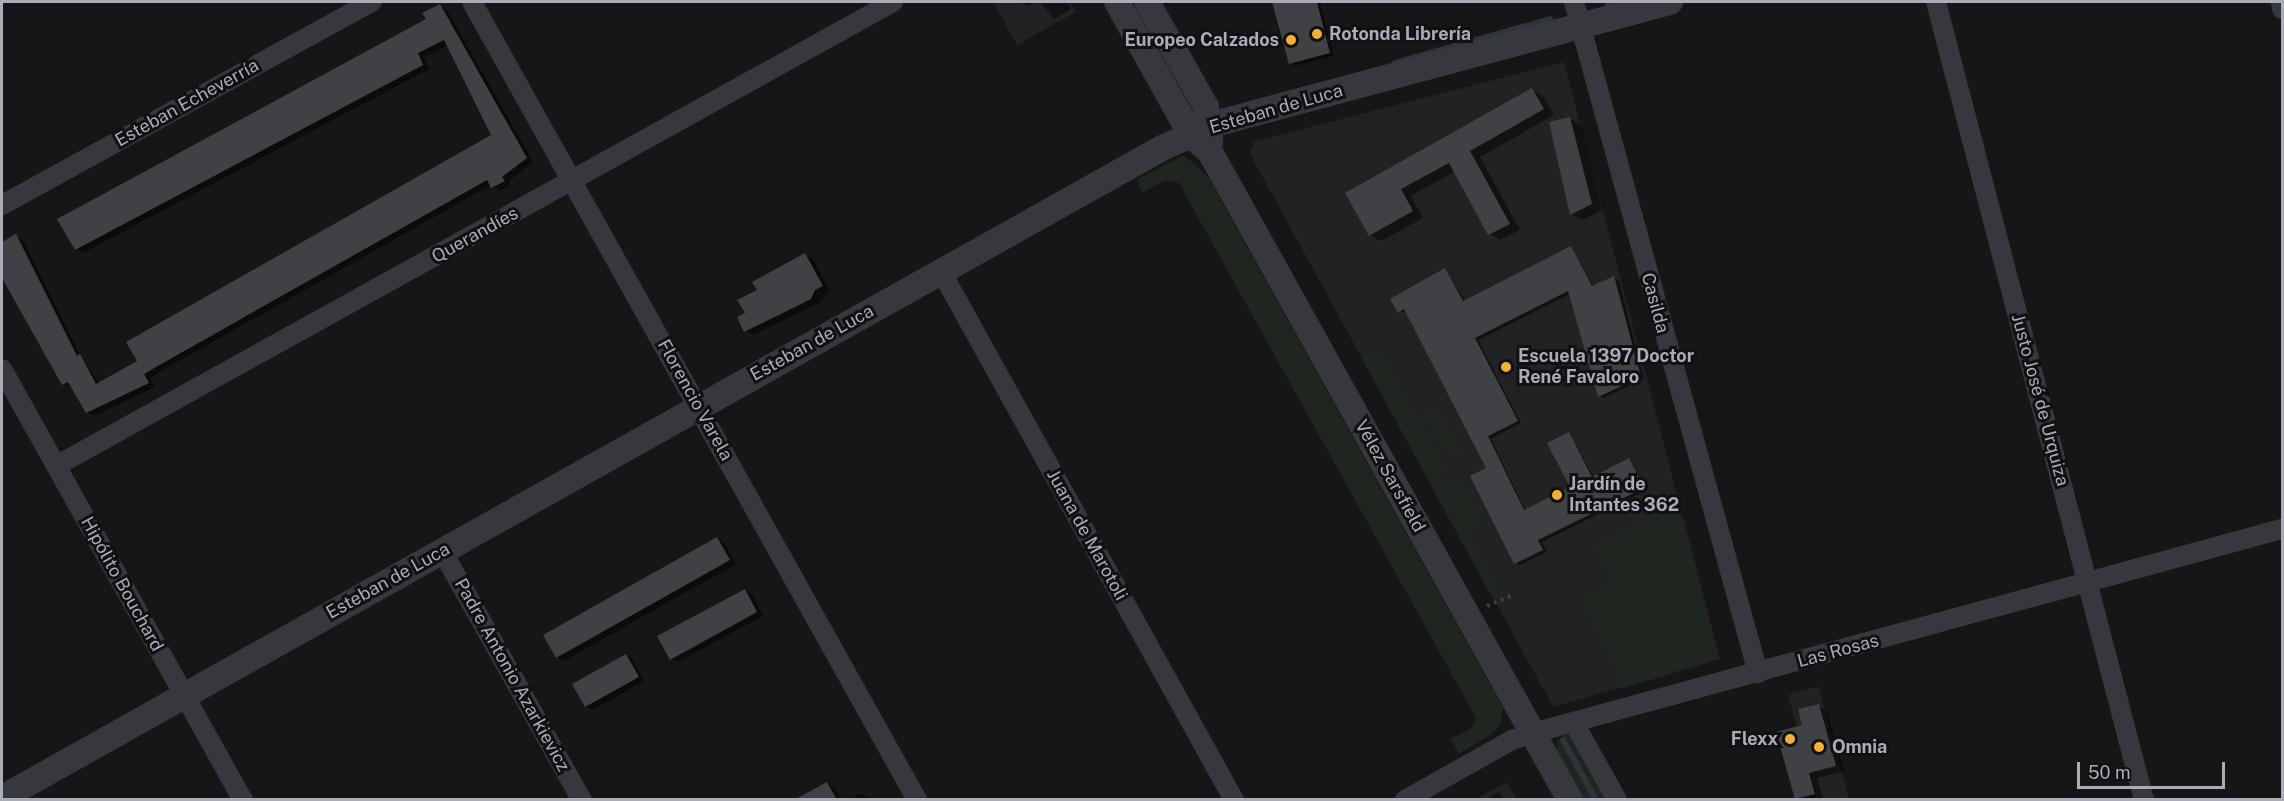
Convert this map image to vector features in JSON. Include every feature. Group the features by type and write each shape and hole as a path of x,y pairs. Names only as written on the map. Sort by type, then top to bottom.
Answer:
{"street":[{"name":"Esteban Echeverría","path":"2,205 372,2"},
{"name":"Florencio Varela","path":"472,2 917,800"},
{"name":"Querandíes","path":"56,466 573,182 893,2"},
{"name":"Vélez Sarsfield","path":"1116,2 1200,131 1570,800"},
{"path":"1147,2 1206,107 1200,131"},
{"name":"Esteban de Luca","path":"2,798 941,271 1200,131 1577,14 1670,2"},
{"name":"Justo José de Urquiza","path":"1936,2 2144,800"},
{"path":"2281,2 2283,9"},
{"name":"Casilda","path":"1577,14 1758,673"},
{"name":"Juana de Marotoli","path":"941,271 1234,800"},
{"name":"Hipólito Bouchard","path":"2,369 243,800"},
{"name":"Las Rosas","path":"1405,800 1512,740 1533,733 2283,529"},
{"name":"Padre Antonio Azarkievicz","path":"442,551 582,800"},
{"path":"1574,723 1617,800"}],"path":[{"path":"1467,615 1513,595"}],"shaded area":[{"path":"993,2 1070,2 1076,12 1017,45"},
{"path":"1564,62 1720,659 1553,707 1249,152 1255,141"},
{"path":"1184,155 1208,177 1503,708 1501,722 1493,733 1459,754 1451,739 1470,729 1476,718 1179,183 1165,180 1143,192 1136,180"},
{"path":"1379,345 1448,471 1440,476 1445,486 1462,478 1485,523 1469,532 1501,589 1490,594 1360,355"},
{"path":"1437,407 1463,453 1449,460 1423,414"},
{"path":"1679,503 1720,659 1624,688 1579,596 1610,583 1592,545"},
{"name":"Omnia","path":"1818,686 1849,799 1817,799 1788,695"},
{"path":"1565,734 1573,735 1612,799 1583,799 1557,752 1557,741"},
{"path":"1507,782 1517,799 1476,799"}],"building":[{"path":"1272,2 1317,2 1330,53 1289,64"},
{"path":"440,4 527,158 502,177 505,181 491,188 487,180 144,374 149,383 86,413 68,382 62,385 2,278 2,242 16,234 77,356 80,354 96,384 137,361 126,342 491,135 444,40 418,53 423,65 75,250 57,219 426,19 422,13"},
{"path":"1532,88 1544,109 1470,151 1510,224 1488,235 1449,163 1401,189 1413,211 1369,236 1345,193"},
{"path":"1570,117 1592,204 1570,215 1549,122"},
{"path":"1571,246 1592,286 1614,276 1641,377 1598,397 1568,291 1475,338 1518,421 1488,436 1524,510 1570,487 1547,443 1569,432 1592,477 1629,458 1644,488 1538,540 1543,550 1514,564 1470,476 1486,468 1404,309 1398,313 1390,299 1445,268 1463,301"},
{"path":"805,253 823,286 815,290 811,299 744,332 737,317 745,313 737,300 757,290 752,282"},
{"path":"717,537 730,560 556,658 543,635"},
{"path":"745,589 757,612 670,660 657,636"},
{"path":"626,654 639,677 585,707 572,684"},
{"path":"1819,704 1836,766 1809,773 1815,794 1795,799 1776,732 1802,725 1798,709"},
{"path":"827,782 837,800 794,800"}],"waterway":[{"path":"1608,5 1622,2"},
{"path":"1395,63 1550,19"},
{"path":"1563,740 1596,800"}],"place":[{"name":"Rotonda Librería","path":"1317,34"},
{"name":"Europeo Calzados","path":"1291,40"},
{"name":"Escuela 1397 Doctor René Favaloro","path":"1506,367"},
{"name":"Jardín de Intantes 362","path":"1557,495"},
{"name":"Flexx","path":"1790,739"},
{"name":"Omnia","path":"1819,747"}]}
